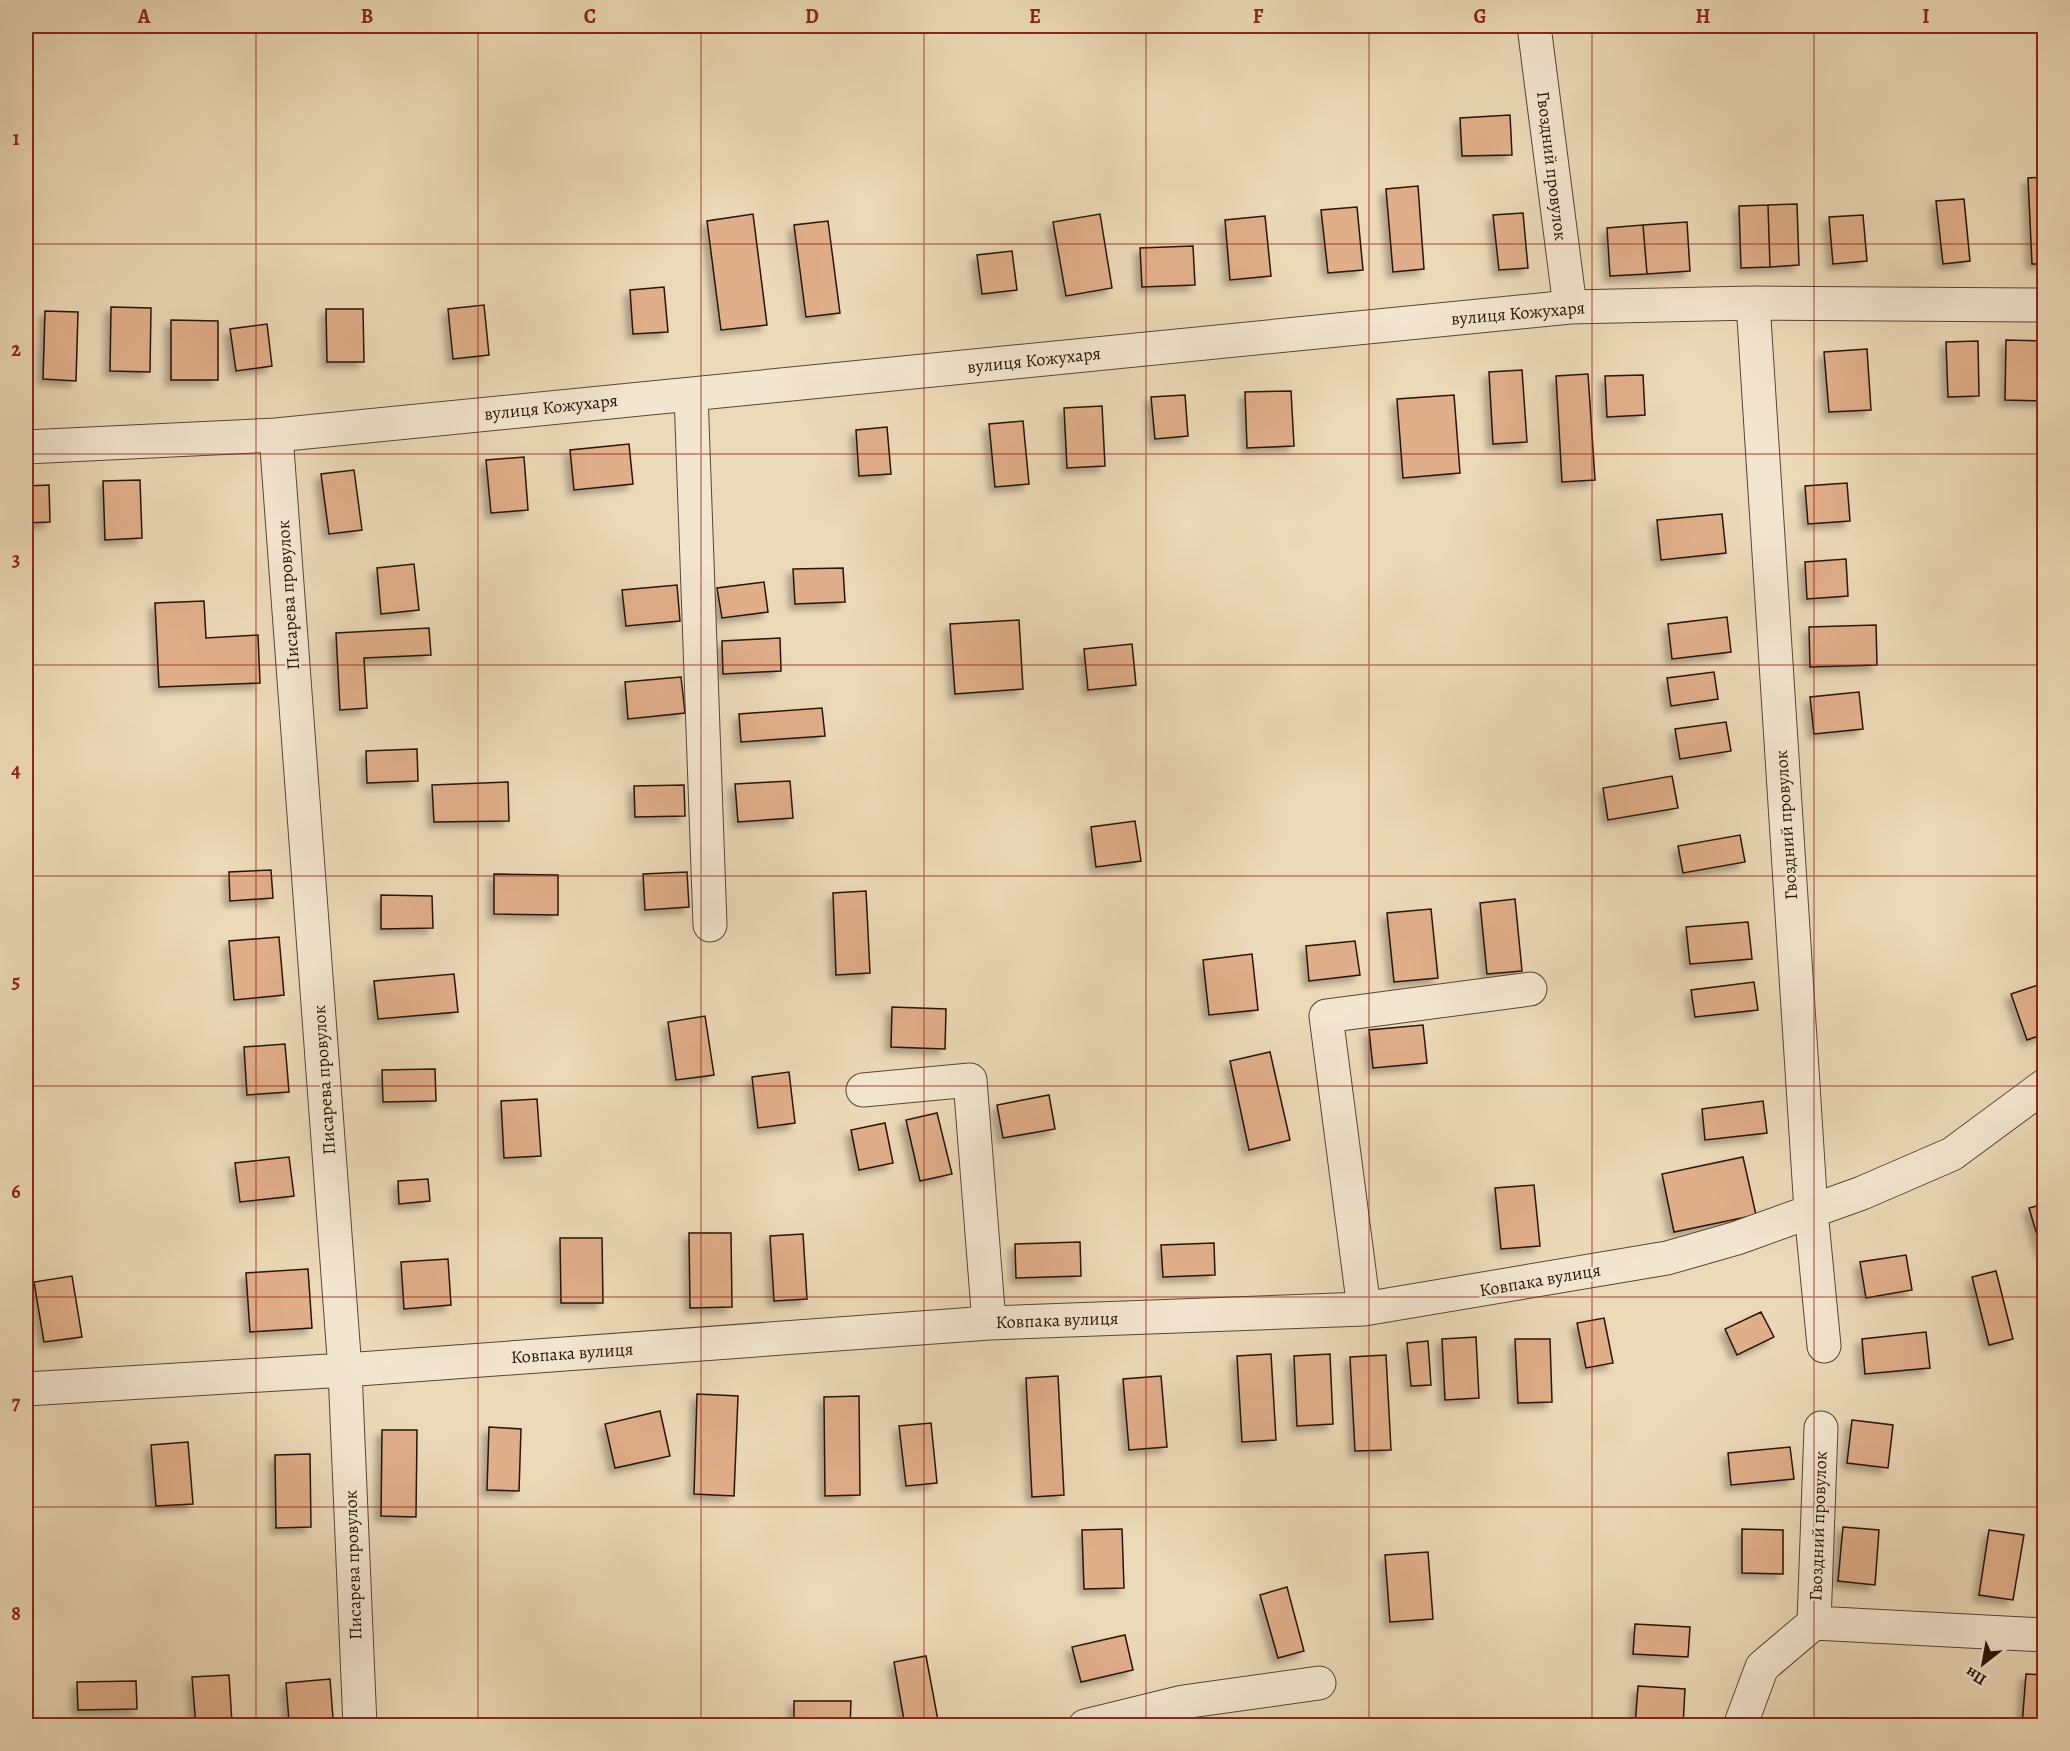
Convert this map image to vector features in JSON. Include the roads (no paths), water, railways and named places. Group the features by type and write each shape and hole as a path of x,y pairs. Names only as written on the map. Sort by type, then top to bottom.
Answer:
{"street":[{"name":"Гвоздний провулок","path":"1534,26 1570,307"},
{"name":"Гвоздний провулок","path":"1753,303 1811,1211 1824,1346"},
{"name":"вулиця Кожухаря","path":"26,447 276,435 1570,307 1753,303 2044,305"},
{"path":"691,394 710,925"},
{"name":"Писарева провулок","path":"276,435 345,1370 360,1725"},
{"path":"1364,1309 1326,1016 1530,989"},
{"path":"863,1090 970,1080 989,1323"},
{"name":"Ковпака вулиця","path":"26,1389 345,1370 989,1323 1364,1309 1667,1258 1737,1238 1862,1193 1952,1154 2044,1086"},
{"name":"Гвоздний провулок","path":"1814,1623 1821,1428"},
{"name":"Гвоздний провулок","path":"1740,1725 1762,1667 1814,1623 2044,1635"},
{"path":"1085,1725 1183,1702 1319,1683"}]}
